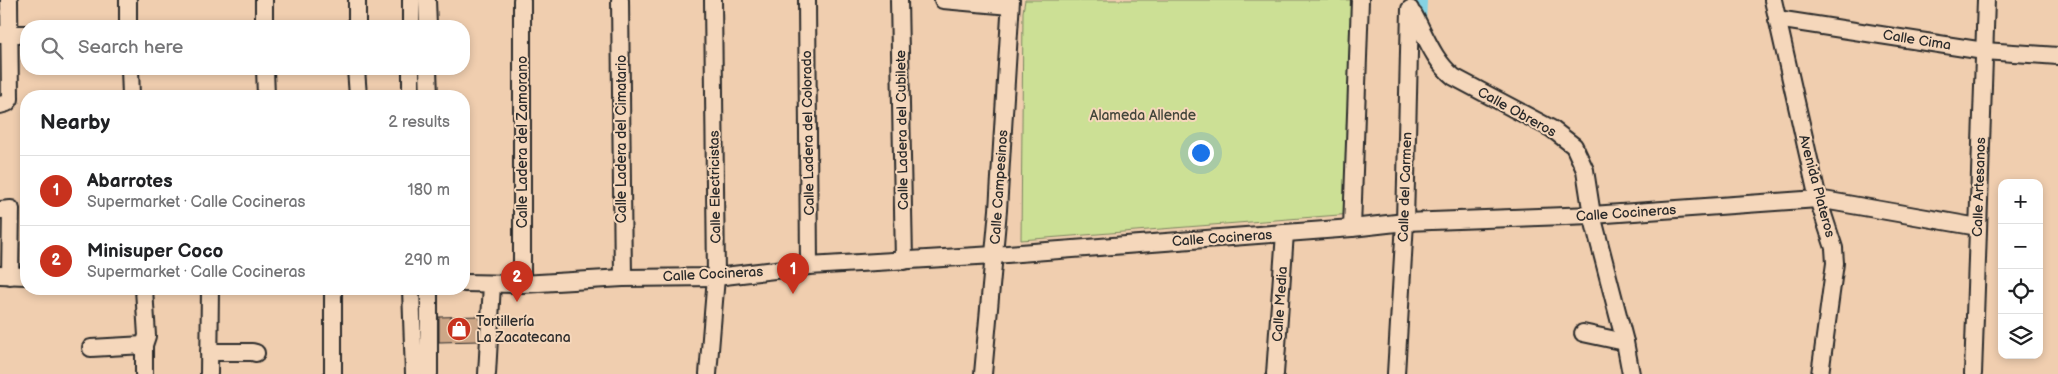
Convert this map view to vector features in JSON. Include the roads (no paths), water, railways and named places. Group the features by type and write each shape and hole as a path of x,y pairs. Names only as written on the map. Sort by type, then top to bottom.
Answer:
{"street":[{"path":"0,105 7,103 10,99 4,34 9,0"},
{"path":"128,0 128,20"},
{"path":"264,0 264,20"},
{"path":"357,0 357,20"},
{"path":"410,0 411,20"},
{"path":"428,0 428,20"},
{"name":"Calle Ladera del Zamorano","path":"522,0 522,284"},
{"name":"Calle Ladera del Cimatario","path":"620,0 622,278"},
{"name":"Calle Electricistas","path":"708,374 716,277 713,0"},
{"name":"Calle Ladera del Colorado","path":"806,0 809,266"},
{"name":"Calle Ladera del Cubilete","path":"899,0 904,261"},
{"path":"944,0 1010,3"},
{"path":"1352,228 1360,0"},
{"name":"Avenida Plateros","path":"1772,0 1818,199 1834,248 1835,262 1820,374"},
{"name":"Calle Artesanos","path":"1973,374 1986,0"},
{"name":"Calle Campesinos","path":"984,374 994,255 1010,3"},
{"name":"Calle Obreros","path":"1410,6 1435,56 1444,69 1454,77 1552,129 1574,146 1585,170 1592,216 1625,342 1631,374"},
{"name":"Calle del Carmen","path":"1396,374 1405,222 1410,6"},
{"name":"Calle Cima","path":"1777,19 1984,50 2058,56"},
{"path":"4,34 20,34"},
{"path":"130,75 132,90"},
{"path":"266,75 266,90"},
{"path":"356,75 358,90"},
{"path":"411,75 411,90"},
{"path":"428,75 428,90"},
{"name":"Calle Cocineras","path":"470,283 522,284 622,278 716,277 809,266 994,255 1352,228 1405,222 1592,216 1818,199 1978,227"},
{"path":"0,210 11,209 5,276 20,276"},
{"name":"Calle Media","path":"1275,374 1285,233"},
{"path":"487,374 492,284"},
{"path":"144,374 144,345 148,336 145,295"},
{"path":"209,374 210,295"},
{"path":"333,295 333,374"},
{"path":"412,295 414,374"},
{"path":"429,295 429,374"},
{"path":"1583,333 1625,342"},
{"path":"90,348 144,345"},
{"path":"210,352 252,352 256,354"}],"waterway":[{"path":"1419,0 1418,26 1420,30"}],"place":[{"name":"Abarrotes","path":"793,294"},
{"name":"Minisuper Coco","path":"517,302"},
{"name":"Tortillería La Zacatecana","path":"459,329"}],"park label":[{"name":"Alameda Allende","path":"1143,115"}]}
